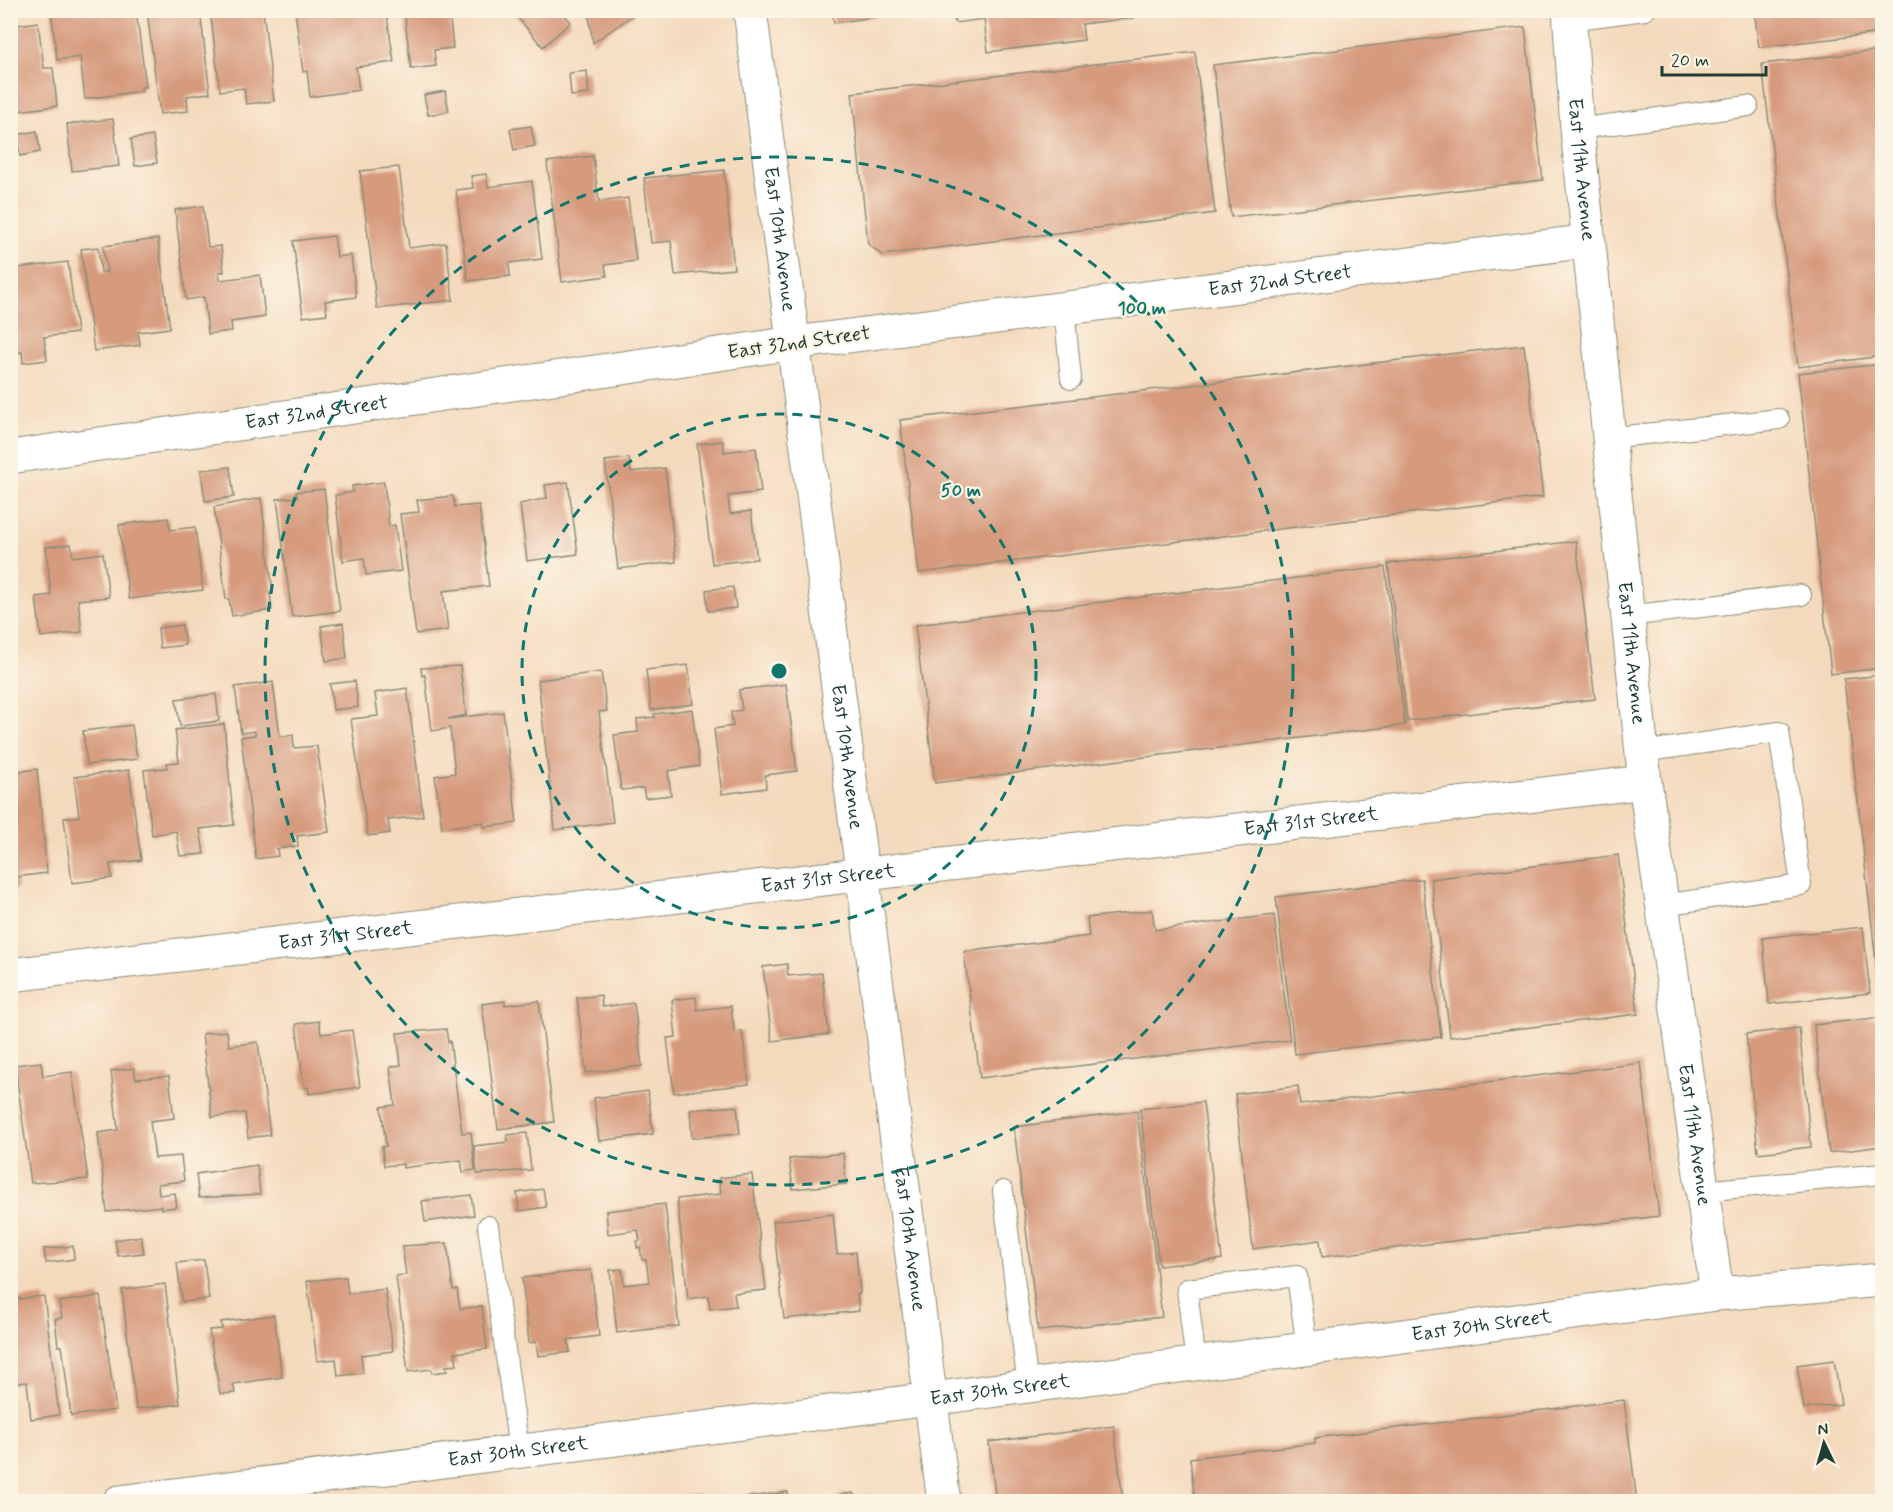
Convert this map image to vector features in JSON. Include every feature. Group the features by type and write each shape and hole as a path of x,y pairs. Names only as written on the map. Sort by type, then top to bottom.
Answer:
{"street":[{"name":"East 10th Avenue","path":"750,10 944,1502"},
{"name":"East 11th Avenue","path":"1570,15 1577,129 1643,767 1717,1294"},
{"name":"East 32nd Street","path":"10,457 794,343 1589,241"},
{"name":"East 31st Street","path":"10,975 861,875 1643,767"},
{"name":"East 30th Street","path":"119,1502 932,1399 1717,1294 1882,1280"}],"lane":[{"path":"1570,15 1645,10"},
{"path":"1577,129 1748,106"},
{"path":"1064,309 1071,379"},
{"path":"1609,438 1779,418"},
{"path":"1628,616 1801,596"},
{"path":"1643,767 1779,732 1801,885 1662,905"},
{"path":"1702,1191 1882,1174"},
{"path":"1003,1191 1028,1386"},
{"path":"488,1226 519,1451"},
{"path":"1196,1364 1187,1289 1297,1276 1307,1349"}],"building":[{"path":"51,10 136,10 146,87 141,87 142,91 85,99 80,57 57,60"},
{"path":"200,10 210,93 187,96 188,111 160,114 147,11"},
{"path":"210,10 263,10 274,101 246,104 244,88 220,91"},
{"path":"295,10 386,10 394,62 356,67 359,90 310,97 307,71 303,72"},
{"path":"404,10 449,10 453,48 434,50 436,66 411,69"},
{"path":"511,10 560,10 571,22 543,47"},
{"path":"588,10 640,10 593,43"},
{"path":"832,10 906,10 906,12 834,23"},
{"path":"953,10 1131,10 1132,18 1082,24 1084,40 988,52 984,19 955,23"},
{"path":"1754,10 1882,10 1882,33 1759,47"},
{"path":"38,22 44,68 53,68 57,106 10,112 10,26"},
{"path":"1525,27 1543,180 1231,217 1213,65"},
{"path":"1882,50 1882,356 1798,367 1762,64"},
{"path":"1195,52 1215,213 882,255 868,244 852,93"},
{"path":"587,71 589,94 571,96 569,73"},
{"path":"445,91 449,111 428,115 424,95"},
{"path":"113,119 119,166 72,171 67,124"},
{"path":"531,126 535,146 514,150 510,129"},
{"path":"37,131 40,152 20,156 16,135"},
{"path":"153,136 157,163 135,166 131,139"},
{"path":"593,156 599,202 628,198 636,261 605,265 607,276 562,282 547,162"},
{"path":"399,167 409,248 446,243 453,300 377,309 360,171"},
{"path":"724,170 734,269 675,275 671,241 651,243 644,178"},
{"path":"486,174 488,187 532,181 542,259 509,263 510,276 468,281 456,190 473,188 471,176"},
{"path":"203,206 208,247 221,246 224,272 219,272 220,280 260,275 265,317 231,322 232,331 208,334 204,297 186,300 175,210"},
{"path":"334,236 337,257 351,255 356,297 325,301 327,314 303,317 293,241"},
{"path":"158,239 170,328 138,332 140,345 94,351 81,249 98,247 101,272 107,272 103,246"},
{"path":"68,262 77,333 44,337 47,360 23,363 22,352 10,353 10,312 16,311 10,269"},
{"path":"1524,345 1543,497 919,573 900,420"},
{"path":"1882,364 1882,668 1831,674 1798,373"},
{"path":"723,441 724,452 756,448 761,492 728,496 730,514 751,511 757,559 712,564 697,444"},
{"path":"629,458 631,472 665,468 676,562 618,569 605,461"},
{"path":"230,467 234,497 205,501 201,470"},
{"path":"384,482 389,526 395,525 401,571 366,575 364,558 343,561 335,495 353,492 352,486"},
{"path":"568,482 578,554 527,561 520,504 547,498 545,485"},
{"path":"324,489 340,611 292,617 277,499 297,497 296,492"},
{"path":"453,496 455,507 479,505 489,586 443,591 448,630 416,634 400,514 419,512 417,500"},
{"path":"261,498 273,593 270,593 272,610 232,616 229,599 226,599 214,507"},
{"path":"168,518 170,530 195,527 203,590 129,599 119,525"},
{"path":"1576,541 1595,699 1407,721 1388,564"},
{"path":"71,544 73,557 103,553 109,597 78,600 82,632 41,637 36,597 51,595 46,547"},
{"path":"1385,567 1405,725 935,783 915,625"},
{"path":"10,580 16,610 10,611"},
{"path":"733,587 736,608 708,611 706,590"},
{"path":"343,623 347,658 326,661 321,626"},
{"path":"182,625 185,645 160,648 158,628"},
{"path":"688,665 693,704 651,710 646,670"},
{"path":"460,666 466,715 448,719 503,712 517,823 484,827 483,822 442,828 435,776 455,773 450,728 432,731 425,675 422,676 421,668"},
{"path":"601,672 607,711 599,712 613,822 555,830 538,680"},
{"path":"1882,675 1882,978 1878,979 1844,679"},
{"path":"355,681 358,707 333,710 330,684"},
{"path":"273,682 280,737 293,735 294,748 317,746 329,832 297,836 298,846 277,849 278,856 256,859 241,737 255,735 255,731 241,733 235,687"},
{"path":"786,684 797,771 765,775 766,788 722,794 714,729 733,726 731,712 742,710 739,690"},
{"path":"407,688 423,816 388,820 390,833 368,836 351,719 378,716 375,693"},
{"path":"216,694 219,721 180,726 176,699"},
{"path":"692,709 699,766 668,771 671,795 645,798 643,788 621,790 614,735 638,732 637,719 655,717 654,714"},
{"path":"224,724 234,825 200,829 204,854 180,856 176,831 152,835 144,770 167,768 167,763 179,762 175,730"},
{"path":"132,725 137,759 87,765 83,731"},
{"path":"37,769 47,873 16,877 18,889 10,890 10,792 16,792 14,772"},
{"path":"129,770 141,860 110,864 112,878 72,883 64,818 79,816 74,777"},
{"path":"1618,855 1638,1014 1450,1037 1431,879"},
{"path":"1422,879 1441,1037 1295,1054 1276,897"},
{"path":"1152,910 1155,930 1274,915 1290,1040 980,1078 964,952 1089,936 1087,918"},
{"path":"1863,927 1870,993 1769,1004 1763,938"},
{"path":"787,964 788,976 822,973 829,1034 772,1041 763,967"},
{"path":"601,995 602,1007 634,1003 642,1066 586,1073 577,998"},
{"path":"696,997 697,1010 731,1006 734,1032 742,1031 749,1084 674,1093 667,1038 676,1037 672,1000"},
{"path":"505,1001 505,1005 539,1001 554,1122 498,1129 482,1004"},
{"path":"1882,1017 1882,1146 1829,1153 1814,1025"},
{"path":"319,1021 321,1034 352,1030 360,1087 309,1094 308,1087 304,1088 296,1024"},
{"path":"1799,1028 1811,1147 1758,1153 1746,1034"},
{"path":"446,1029 448,1042 450,1041 462,1133 471,1132 475,1170 463,1172 461,1160 403,1168 403,1164 384,1166 382,1147 386,1146 381,1107 395,1105 390,1067 401,1065 397,1033"},
{"path":"227,1031 229,1046 258,1042 270,1135 248,1138 245,1113 212,1117 202,1034"},
{"path":"41,1062 43,1076 72,1072 88,1179 31,1183 15,1065"},
{"path":"1641,1063 1659,1216 1322,1257 1320,1240 1253,1249 1235,1094 1298,1086 1300,1105"},
{"path":"134,1068 136,1079 169,1076 174,1118 150,1121 155,1158 181,1156 184,1181 158,1184 159,1195 175,1193 177,1207 161,1209 161,1206 107,1212 98,1133 118,1130 111,1071"},
{"path":"648,1091 653,1134 599,1141 594,1098"},
{"path":"1203,1102 1222,1259 1159,1266 1140,1109"},
{"path":"737,1106 740,1134 692,1138 690,1110"},
{"path":"1137,1111 1162,1317 1038,1331 1014,1127"},
{"path":"527,1133 531,1170 477,1174 474,1146 508,1142 507,1135"},
{"path":"843,1153 846,1184 793,1189 789,1159"},
{"path":"257,1165 260,1194 199,1198 196,1174"},
{"path":"752,1174 766,1290 734,1293 736,1306 710,1309 708,1296 688,1299 677,1199 721,1194 719,1178"},
{"path":"543,1189 546,1207 519,1211 517,1193"},
{"path":"471,1195 474,1215 425,1222 422,1201"},
{"path":"665,1204 679,1326 617,1333 610,1270 622,1269 624,1285 649,1282 646,1260 642,1260 640,1247 637,1248 637,1241 640,1241 638,1230 608,1234 606,1211"},
{"path":"833,1214 837,1254 856,1252 860,1294 857,1294 859,1311 784,1319 773,1221"},
{"path":"141,1236 144,1253 118,1256 115,1240"},
{"path":"447,1243 453,1290 457,1289 460,1309 482,1306 487,1349 455,1353 457,1365 446,1366 447,1371 432,1373 431,1369 408,1372 396,1276 406,1275 402,1246"},
{"path":"73,1246 74,1259 46,1263 44,1249"},
{"path":"204,1260 209,1299 182,1302 177,1263"},
{"path":"591,1270 599,1336 568,1340 570,1352 538,1356 536,1342 529,1343 522,1278"},
{"path":"346,1277 348,1294 385,1289 393,1351 361,1355 363,1373 338,1376 336,1359 317,1361 307,1281"},
{"path":"165,1284 180,1404 136,1409 122,1290"},
{"path":"44,1296 59,1415 31,1419 27,1382 10,1384 10,1300"},
{"path":"100,1296 116,1410 71,1416 62,1346 58,1346 55,1319 62,1318 59,1302"},
{"path":"274,1315 282,1377 233,1384 235,1393 220,1394 209,1330 222,1329 221,1322"},
{"path":"1834,1360 1841,1404 1804,1409 1797,1365"},
{"path":"1624,1400 1637,1502 1195,1502 1190,1458 1315,1443 1315,1438"},
{"path":"1114,1426 1123,1502 996,1502 989,1442"},
{"path":"788,1492 789,1502 723,1502 723,1500"},
{"path":"853,1493 854,1498 874,1496 874,1502 832,1502 839,1499 839,1495"},
{"path":"698,1494 699,1502 653,1502 653,1500"}]}
